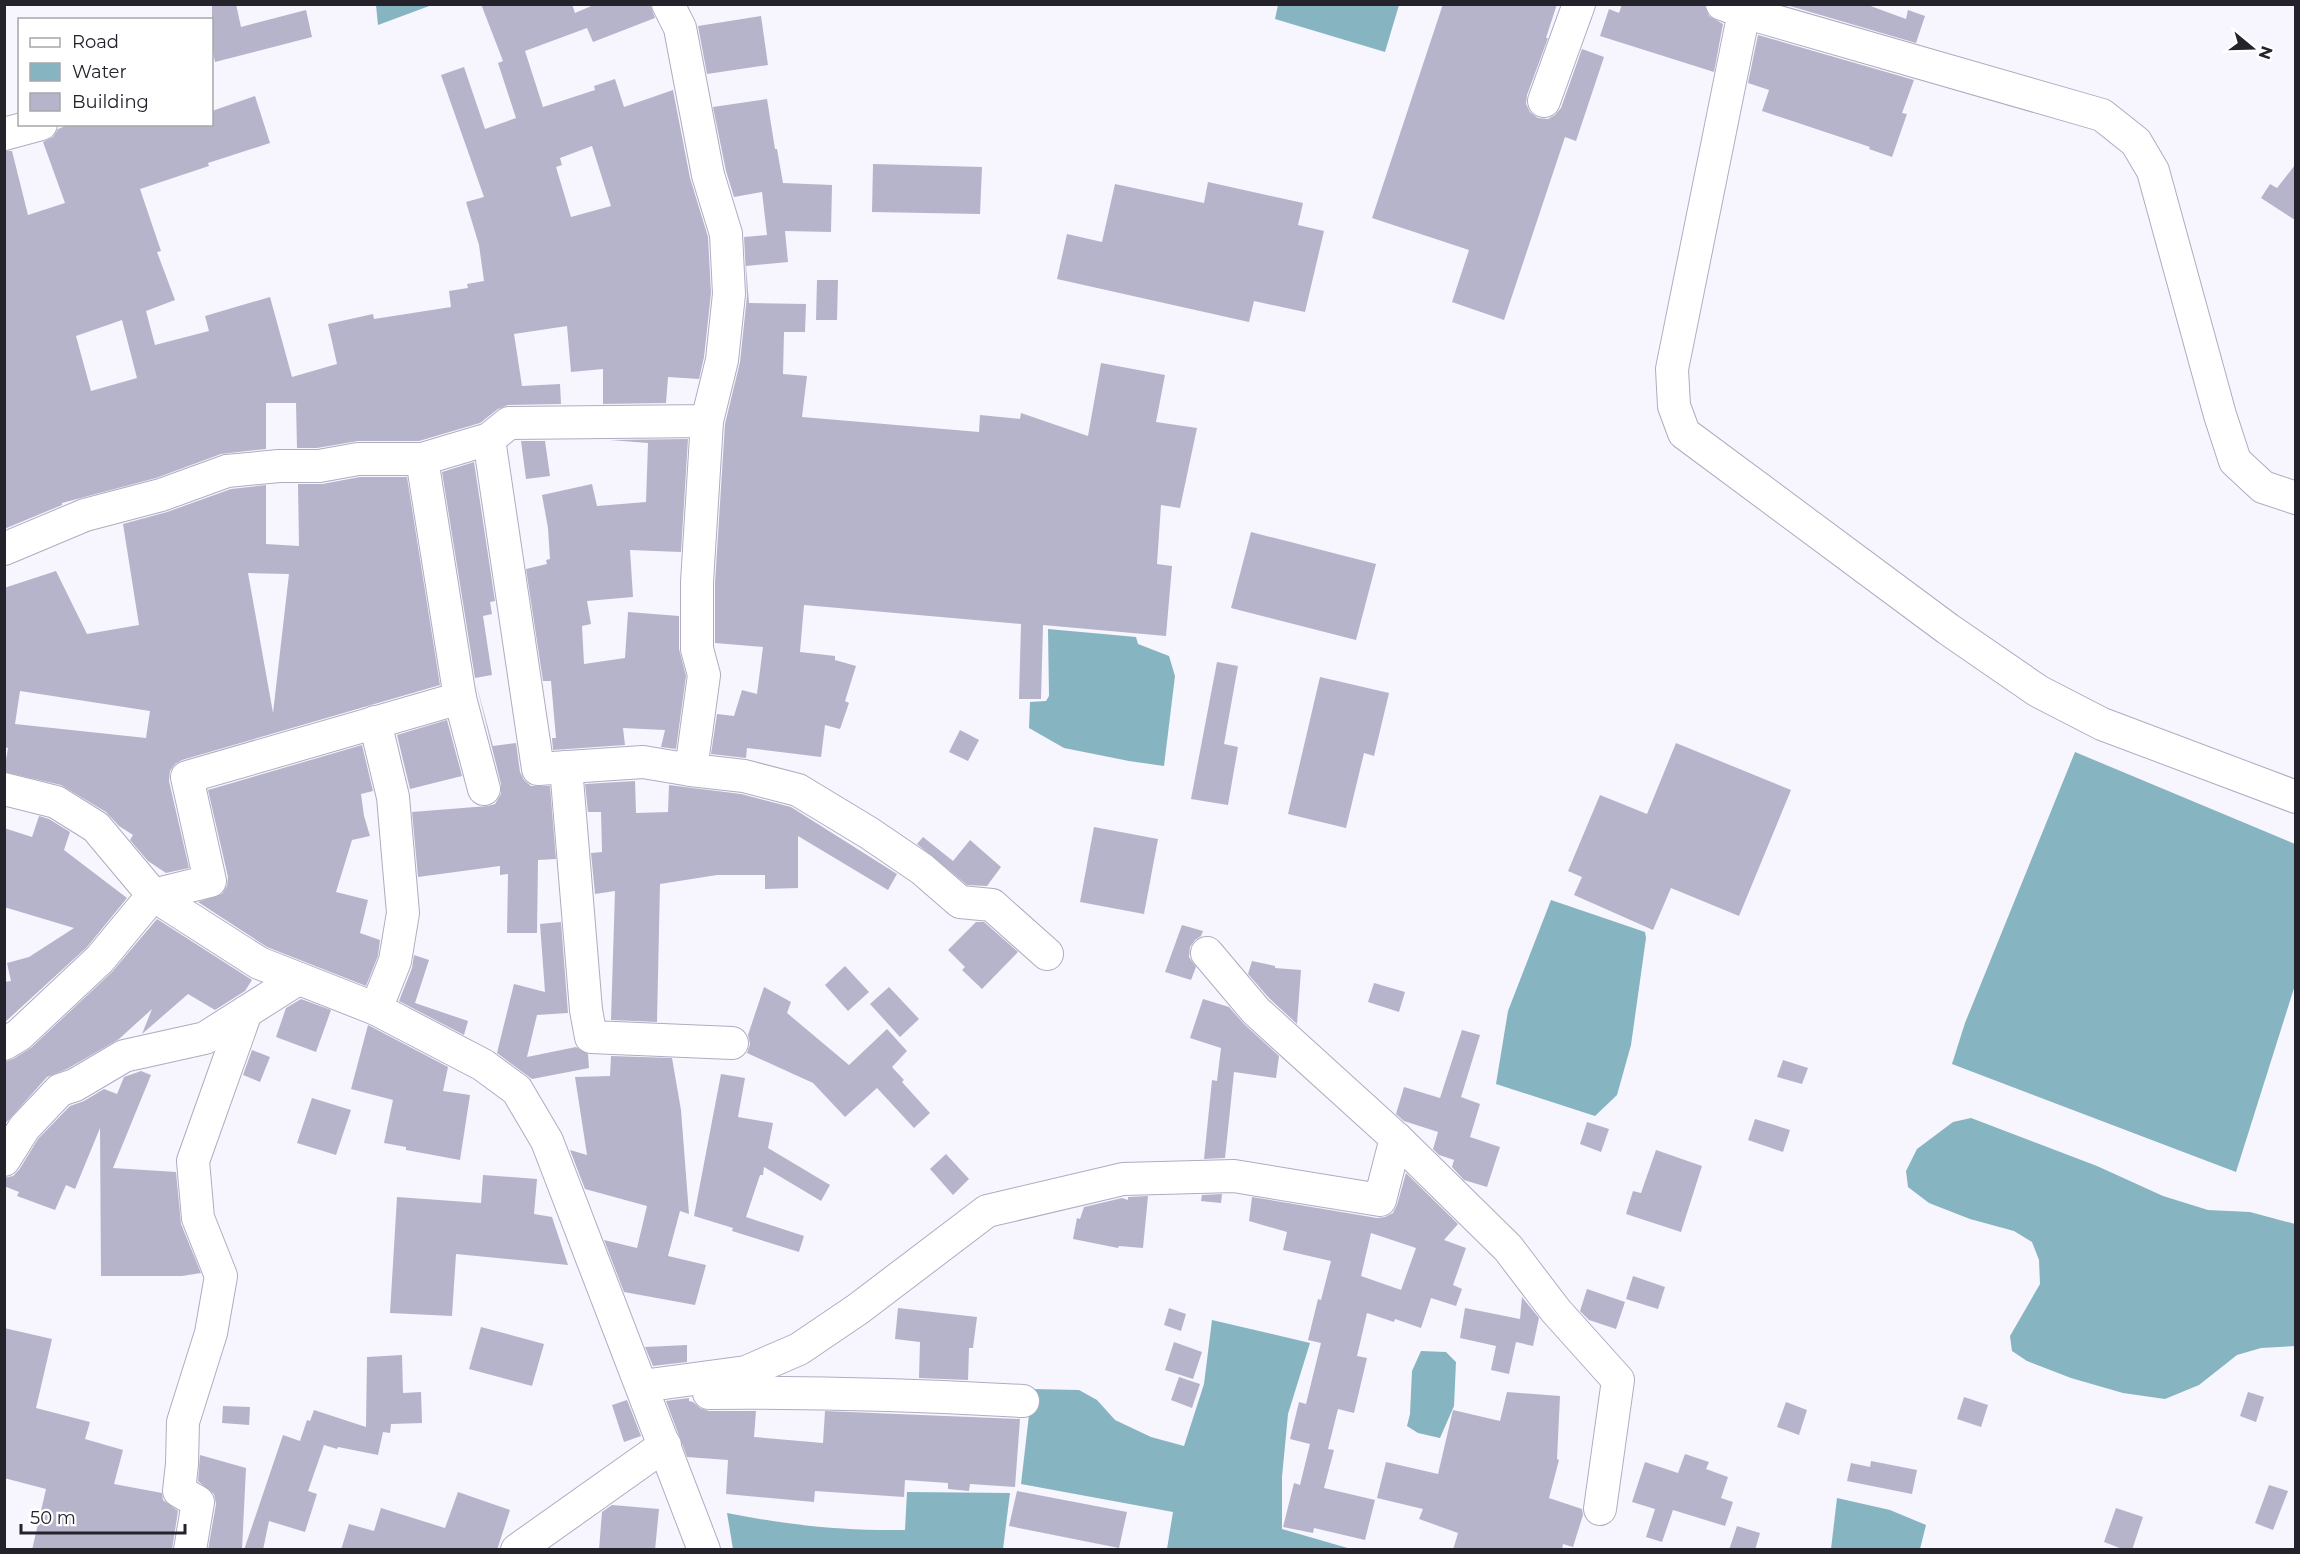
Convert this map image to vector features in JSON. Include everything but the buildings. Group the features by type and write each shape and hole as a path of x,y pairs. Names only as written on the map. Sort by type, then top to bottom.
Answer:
{"street":[{"path":"668,4 680,28 708,175 726,234 729,294 722,360 707,421 697,582 697,649 704,675 691,770"},
{"path":"1544,101 1579,4"},
{"path":"2295,498 2263,487 2235,461 2220,415 2153,171 2136,142 2102,116 1736,7 1672,369 1674,406 1684,433 1948,629 2038,691 2102,724 2295,797"},
{"path":"4,134 34,126"},
{"path":"4,549 85,515 161,495 227,471 279,466 319,466 358,459 422,459 489,440 509,423 707,421"},
{"path":"489,440 538,769 643,762 744,776 798,790 878,839 922,870 960,902 992,905 1047,954"},
{"path":"422,459 460,698 484,789"},
{"path":"4,1044 35,1020 100,959 153,895 210,881 188,777 460,698"},
{"path":"375,722 393,797 403,913 395,961 376,1010"},
{"path":"566,767 586,1010 591,1037 732,1043"},
{"path":"4,789 56,802 96,827 153,895 260,963 376,1010 483,1065 517,1090 547,1141 704,1550"},
{"path":"1207,953 1256,1011 1396,1138 1508,1248 1556,1311 1618,1380 1600,1509"},
{"path":"4,1160 24,1128 60,1090 75,1085 124,1056 205,1038 298,979"},
{"path":"190,1550 198,1502 179,1491 183,1422 211,1333 221,1276 198,1218 193,1161 246,1012"},
{"path":"643,1390 746,1372 799,1349 858,1309 987,1211 1123,1179 1145,1178 1234,1176 1380,1200 1396,1138"},
{"path":"643,1390 924,1395 1023,1401"},
{"path":"517,1550 665,1445"}],"water":[{"path":"376,4 432,5 378,25"},
{"path":"1278,4 1399,5 1385,52 1275,19"},
{"path":"1048,629 1136,637 1138,644 1169,656 1175,676 1164,766 1064,748 1029,728 1030,702 1046,701 1049,696"},
{"path":"2075,752 2295,844 2295,985 2236,1172 1952,1064 1965,1023"},
{"path":"1551,900 1645,932 1631,1045 1617,1095 1595,1116 1496,1084 1508,1011"},
{"path":"1971,1118 2097,1166 2163,1196 2208,1210 2250,1212 2295,1224 2295,1346 2261,1348 2237,1355 2199,1385 2165,1399 2123,1393 2071,1378 2027,1361 2012,1351 2010,1336 2040,1284 2039,1260 2032,1242 2014,1231 1970,1219 1929,1203 1908,1187 1906,1171 1917,1149 1953,1122"},
{"path":"1212,1320 1310,1343 1288,1414 1282,1477 1282,1529 1351,1549 1167,1549 1173,1512 1021,1484 1032,1389 1079,1390 1097,1400 1115,1420 1151,1437 1184,1446 1204,1384"},
{"path":"1421,1351 1446,1352 1456,1362 1454,1406 1440,1438 1418,1433 1407,1426 1410,1414 1412,1371"},
{"path":"907,1492 1010,1493 1003,1549 733,1549 727,1513 815,1526 905,1530"},
{"path":"1837,1498 1890,1510 1926,1525 1920,1549 1831,1549"}]}
